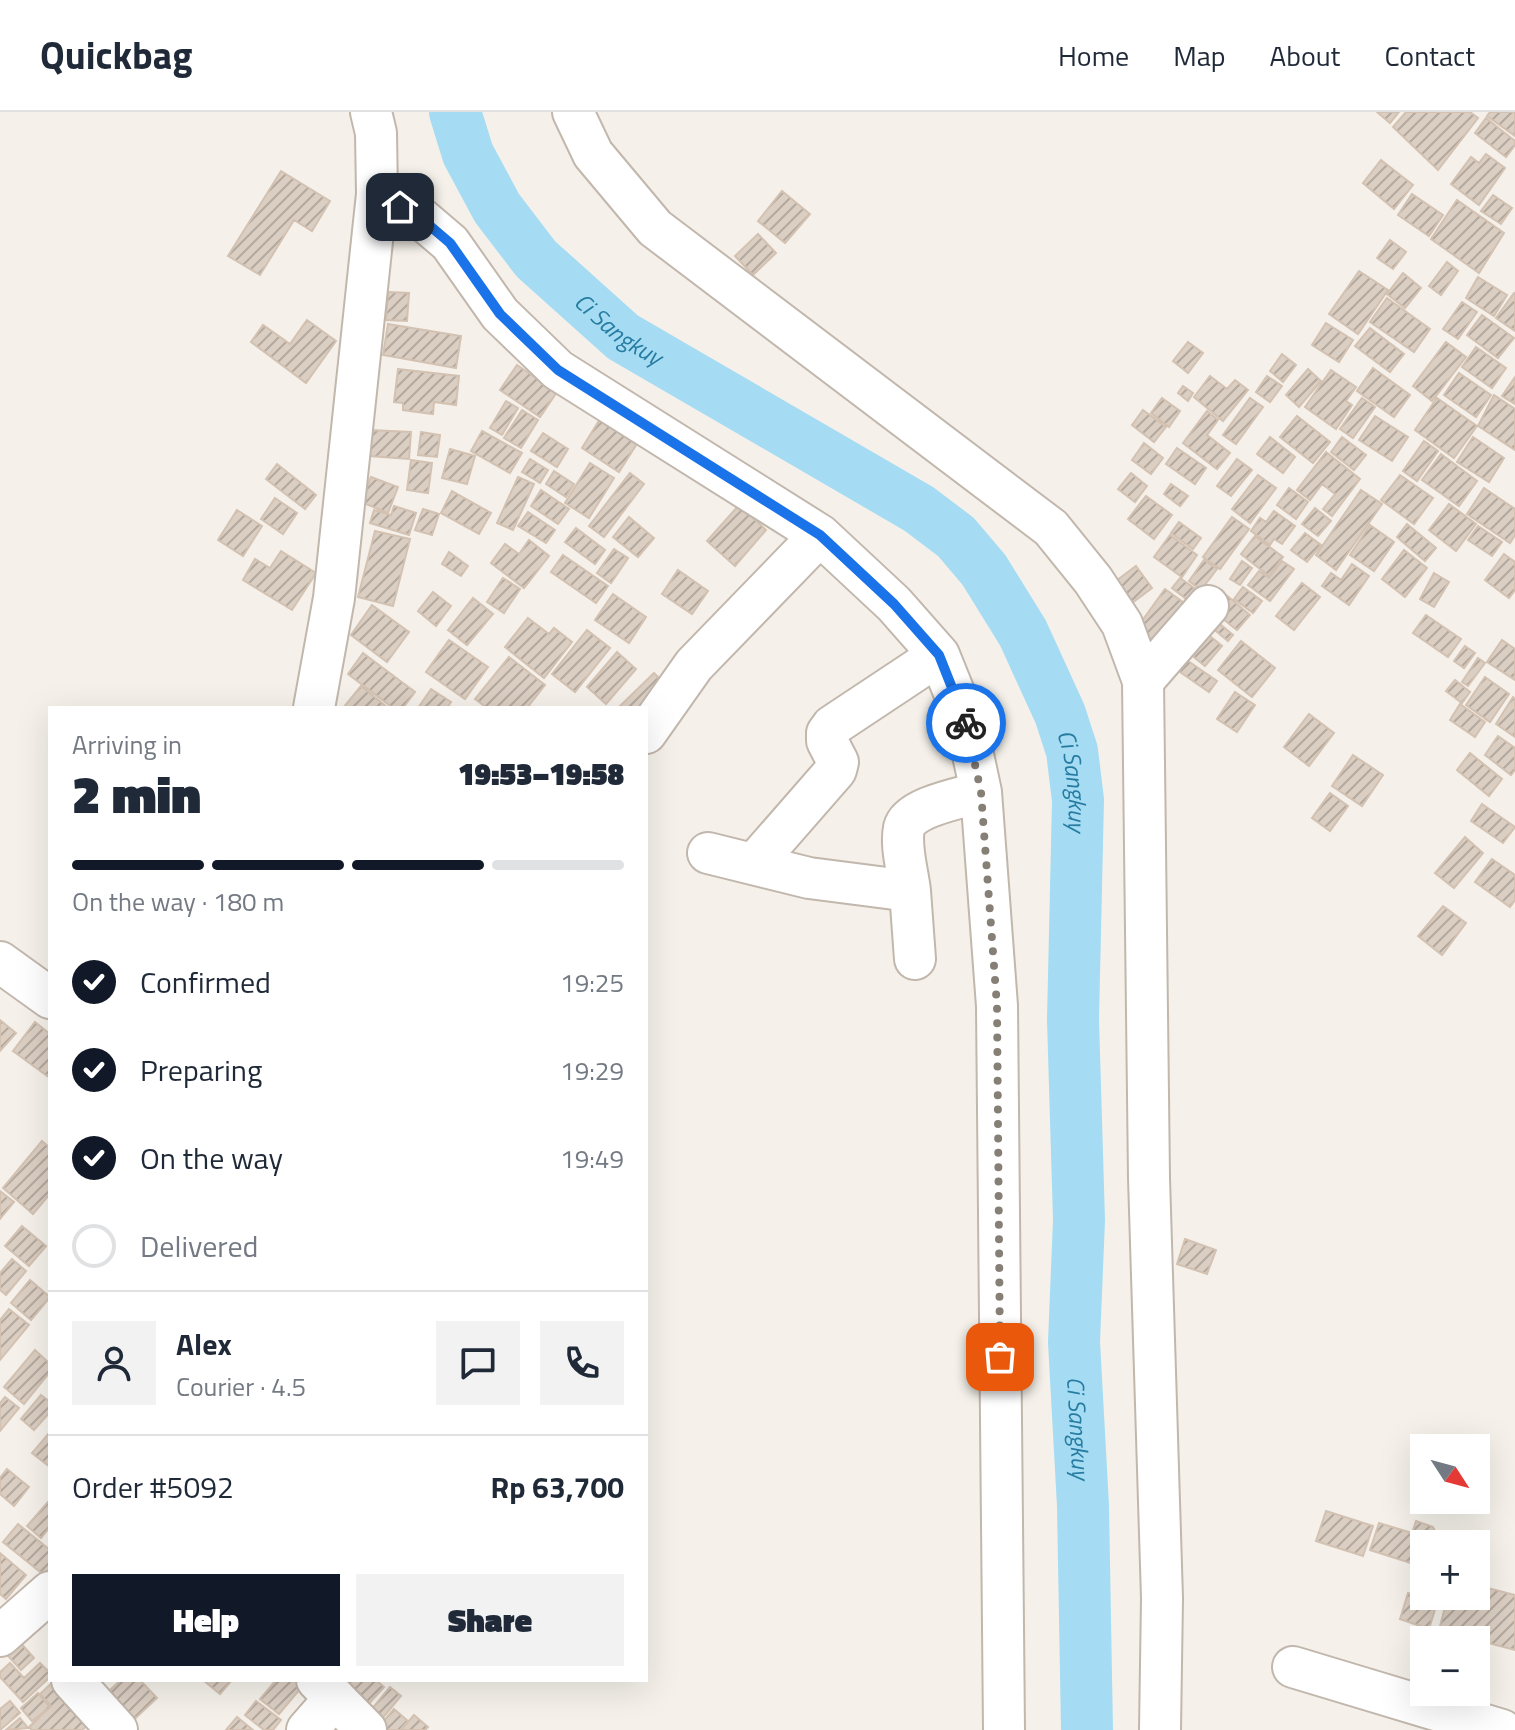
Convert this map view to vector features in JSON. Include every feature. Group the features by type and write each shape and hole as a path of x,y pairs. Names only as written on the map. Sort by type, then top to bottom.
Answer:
{"street":[{"path":"314,706 334,598 377,194 376,133 371,112"},
{"path":"573,112 593,154 655,228 1051,528 1093,580 1122,624 1143,681 1149,1178 1162,1598 1160,1730"},
{"path":"377,194 423,220 450,243 500,314 558,370 820,535 894,604 939,655 966,722 981,792 997,1006 1004,1730"},
{"path":"648,730 694,665 820,535"},
{"path":"1143,681 1208,606"},
{"path":"754,864 836,770 838,762 827,741 827,733 832,726 939,655"},
{"path":"915,959 905,825 910,817 920,811 981,792"},
{"path":"708,853 830,881 910,891"},
{"path":"0,962 48,997"},
{"path":"0,1636 48,1594"},
{"path":"1293,1667 1502,1730"},
{"path":"74,1682 117,1730"},
{"path":"307,1730 326,1689 366,1730"}],"building":[{"path":"1377,112 1399,112 1390,123"},
{"path":"1406,112 1470,112 1478,118 1438,170 1393,127"},
{"path":"1490,112 1515,112 1515,136 1487,116"},
{"path":"1486,118 1515,141 1506,157 1475,133"},
{"path":"1486,154 1505,168 1479,205 1451,184 1471,157 1479,163"},
{"path":"1381,160 1413,185 1394,209 1363,183"},
{"path":"281,171 330,201 312,231 294,220 260,275 228,256"},
{"path":"782,191 810,214 785,243 758,221"},
{"path":"1412,194 1443,215 1429,236 1398,215"},
{"path":"1493,195 1512,208 1501,224 1481,211"},
{"path":"1457,200 1504,233 1479,273 1431,239"},
{"path":"758,234 776,253 753,275 735,256"},
{"path":"1390,240 1406,252 1393,269 1377,258"},
{"path":"1447,262 1458,271 1441,295 1429,286"},
{"path":"1359,271 1388,290 1358,334 1329,314"},
{"path":"1403,273 1421,288 1405,308 1387,294"},
{"path":"1478,277 1507,295 1494,316 1466,298"},
{"path":"388,292 409,293 407,321 386,320"},
{"path":"1515,294 1515,331 1496,318"},
{"path":"1387,298 1430,329 1414,352 1370,322"},
{"path":"1462,302 1477,312 1458,339 1443,329"},
{"path":"1482,315 1514,338 1498,358 1467,335"},
{"path":"307,320 336,341 306,383 251,342 263,325 290,344"},
{"path":"1326,323 1353,340 1339,362 1312,345"},
{"path":"388,324 461,336 456,368 383,355"},
{"path":"1370,328 1404,354 1390,372 1355,346"},
{"path":"1188,342 1203,353 1188,373 1173,361"},
{"path":"1446,342 1466,357 1432,401 1413,386"},
{"path":"1476,347 1506,368 1492,388 1462,367"},
{"path":"1282,354 1296,365 1283,382 1270,371"},
{"path":"517,365 557,392 540,417 500,390"},
{"path":"1373,368 1410,395 1394,417 1357,391"},
{"path":"398,369 459,376 456,405 434,402 433,414 403,410 403,403 394,402"},
{"path":"1308,369 1321,381 1299,407 1286,395"},
{"path":"1331,370 1356,387 1346,401 1352,405 1336,429 1305,407"},
{"path":"1459,373 1491,395 1476,417 1444,395"},
{"path":"1210,376 1227,389 1235,380 1248,390 1223,421 1194,397"},
{"path":"1267,376 1282,386 1270,402 1256,392"},
{"path":"1515,377 1515,404 1502,396"},
{"path":"1183,386 1193,393 1188,401 1178,393"},
{"path":"1494,395 1515,409 1515,450 1478,426"},
{"path":"1162,398 1180,411 1169,427 1151,413"},
{"path":"1250,398 1263,407 1236,444 1223,435"},
{"path":"1362,398 1375,407 1353,438 1340,429"},
{"path":"1437,398 1477,426 1454,458 1415,430"},
{"path":"506,401 518,408 502,435 490,428"},
{"path":"522,410 538,420 521,448 504,438"},
{"path":"1143,410 1166,427 1154,442 1132,425"},
{"path":"1207,411 1218,420 1207,435 1230,453 1217,469 1183,443"},
{"path":"1297,416 1330,442 1313,463 1280,437"},
{"path":"1375,416 1408,437 1392,461 1359,440"},
{"path":"600,419 638,442 619,472 582,448"},
{"path":"370,430 411,432 409,459 369,456"},
{"path":"482,431 522,453 510,473 471,451"},
{"path":"421,432 440,435 437,457 418,455"},
{"path":"543,433 568,449 557,467 531,451"},
{"path":"1270,437 1295,457 1283,473 1257,454"},
{"path":"1342,437 1366,455 1354,470 1331,452"},
{"path":"1473,437 1504,458 1489,482 1457,462"},
{"path":"1424,441 1438,451 1417,481 1403,471"},
{"path":"1144,443 1163,458 1151,474 1132,460"},
{"path":"1177,448 1206,468 1195,484 1166,464"},
{"path":"450,449 475,456 467,484 442,478"},
{"path":"1326,452 1360,479 1332,516 1323,509 1335,494 1322,484 1310,500 1297,490"},
{"path":"1441,454 1477,481 1459,506 1422,480"},
{"path":"530,459 548,470 540,483 522,472"},
{"path":"1237,459 1252,470 1231,496 1217,486"},
{"path":"411,460 432,463 428,493 407,490"},
{"path":"590,463 614,478 589,518 565,503"},
{"path":"277,464 316,495 305,509 266,479"},
{"path":"554,471 574,484 566,497 546,484"},
{"path":"630,473 644,484 604,537 589,526"},
{"path":"1131,473 1147,486 1135,502 1118,489"},
{"path":"1258,475 1276,488 1250,523 1232,509"},
{"path":"1400,475 1433,498 1414,524 1381,500"},
{"path":"371,477 398,487 388,513 361,502"},
{"path":"518,477 534,484 513,530 497,523"},
{"path":"1171,484 1188,496 1180,506 1164,494"},
{"path":"1289,488 1308,502 1296,519 1277,505"},
{"path":"1484,488 1515,509 1515,535 1510,543 1467,514"},
{"path":"541,490 569,509 558,524 531,506"},
{"path":"1361,490 1382,504 1336,570 1316,555"},
{"path":"452,491 491,513 479,534 441,513"},
{"path":"1146,496 1172,515 1154,539 1128,519"},
{"path":"275,498 297,513 283,534 261,519"},
{"path":"1449,504 1476,524 1456,551 1429,530"},
{"path":"739,505 766,530 735,566 707,541"},
{"path":"394,506 416,513 409,535 370,523 374,510 391,515"},
{"path":"1315,508 1331,521 1318,536 1302,524"},
{"path":"423,509 439,514 432,535 415,530"},
{"path":"237,510 262,526 243,556 218,540"},
{"path":"1274,511 1295,526 1282,544 1274,539 1270,545 1251,531 1260,518 1266,522"},
{"path":"528,512 555,530 546,543 518,526"},
{"path":"629,517 654,538 638,557 613,537"},
{"path":"1232,517 1249,529 1220,569 1203,557"},
{"path":"1179,522 1201,538 1193,549 1171,533"},
{"path":"1407,524 1436,548 1425,561 1397,537"},
{"path":"1370,525 1394,542 1374,571 1350,555"},
{"path":"1478,526 1502,542 1492,556 1468,540"},
{"path":"576,528 605,550 595,564 565,542"},
{"path":"375,531 410,539 393,606 358,597"},
{"path":"1305,533 1321,545 1307,562 1291,550"},
{"path":"1170,535 1197,555 1182,577 1154,557"},
{"path":"1255,536 1283,557 1269,576 1241,554"},
{"path":"529,540 549,556 524,588 491,563 505,544 519,554"},
{"path":"614,549 628,558 611,583 597,573"},
{"path":"1404,550 1427,568 1405,597 1382,579"},
{"path":"281,551 316,573 292,610 243,580 255,559 270,568"},
{"path":"449,552 468,566 461,576 442,564"},
{"path":"1504,554 1515,562 1515,590 1509,598 1485,580"},
{"path":"563,555 608,586 596,603 551,572"},
{"path":"1204,560 1217,569 1201,590 1189,581"},
{"path":"1242,561 1252,568 1240,585 1230,579"},
{"path":"1282,561 1294,569 1270,601 1248,585 1259,571 1269,578"},
{"path":"1352,564 1369,576 1349,605 1322,586 1331,573 1341,580"},
{"path":"1136,566 1152,588 1120,612 1104,590"},
{"path":"678,570 708,591 692,614 662,594"},
{"path":"1434,573 1449,582 1434,607 1420,599"},
{"path":"503,578 520,589 504,613 487,602"},
{"path":"1180,578 1197,590 1189,601 1172,588"},
{"path":"1302,583 1320,597 1294,630 1276,616"},
{"path":"1243,587 1262,601 1253,613 1234,599"},
{"path":"1165,589 1191,608 1160,650 1134,632"},
{"path":"433,592 451,606 436,626 418,611"},
{"path":"613,594 646,617 629,643 595,620"},
{"path":"1225,594 1250,615 1237,630 1212,610"},
{"path":"473,598 493,614 467,645 448,630"},
{"path":"372,605 409,632 387,662 351,635"},
{"path":"1209,615 1233,635 1228,641 1204,621"},
{"path":"1426,615 1461,639 1448,657 1413,633"},
{"path":"528,618 549,634 554,628 572,642 544,678 505,647"},
{"path":"1195,624 1222,646 1205,666 1179,645"},
{"path":"587,630 610,648 575,692 552,674"},
{"path":"449,640 488,667 465,699 426,672"},
{"path":"1502,640 1515,649 1515,680 1487,662"},
{"path":"1241,641 1275,668 1252,697 1218,670"},
{"path":"1465,646 1475,653 1464,668 1454,661"},
{"path":"617,652 636,669 606,704 587,687"},
{"path":"363,653 415,692 404,706 390,706 348,674"},
{"path":"1178,654 1217,681 1209,692 1170,665"},
{"path":"509,657 545,685 529,706 484,706 475,699"},
{"path":"1478,658 1485,663 1468,686 1462,682"},
{"path":"654,673 671,690 648,707 620,706"},
{"path":"1485,677 1509,694 1490,722 1466,705"},
{"path":"1455,680 1470,692 1462,703 1446,691"},
{"path":"361,686 386,706 345,706"},
{"path":"431,689 451,702 448,706 419,706"},
{"path":"1235,692 1255,705 1237,732 1217,719"},
{"path":"1513,697 1515,699 1515,737 1496,724"},
{"path":"1460,704 1485,722 1475,737 1450,720"},
{"path":"1309,714 1334,733 1309,766 1284,747"},
{"path":"1498,736 1515,748 1515,770 1511,775 1485,755"},
{"path":"1470,753 1502,779 1489,796 1457,770"},
{"path":"1353,755 1383,775 1362,806 1332,786"},
{"path":"1330,793 1348,806 1330,831 1312,818"},
{"path":"1482,804 1515,827 1503,843 1471,821"},
{"path":"1465,837 1483,853 1454,888 1435,873"},
{"path":"1492,859 1515,875 1515,900 1510,907 1475,882"},
{"path":"1443,906 1466,923 1442,955 1418,936"},
{"path":"0,1020 16,1033 0,1051"},
{"path":"35,1022 48,1032 48,1077 13,1051"},
{"path":"42,1141 48,1146 48,1196 33,1214 3,1188"},
{"path":"0,1191 14,1202 0,1219"},
{"path":"22,1226 46,1246 29,1266 5,1246"},
{"path":"1185,1239 1216,1250 1207,1274 1177,1264"},
{"path":"12,1259 26,1271 6,1295 0,1290 0,1273"},
{"path":"30,1280 48,1295 31,1320 11,1303"},
{"path":"9,1309 29,1325 0,1360 0,1320"},
{"path":"35,1350 48,1362 48,1374 24,1404 4,1387"},
{"path":"41,1395 48,1400 48,1414 34,1430 21,1419"},
{"path":"5,1397 19,1408 0,1431 0,1403"},
{"path":"48,1434 48,1465 32,1453"},
{"path":"7,1469 29,1487 14,1506 0,1494 0,1478"},
{"path":"48,1502 48,1529 41,1538 27,1526"},
{"path":"1326,1511 1373,1526 1363,1556 1316,1541"},
{"path":"1416,1521 1434,1530 1413,1530"},
{"path":"1379,1523 1410,1532 1410,1563 1370,1550"},
{"path":"18,1524 48,1548 48,1570 44,1575 3,1542"},
{"path":"0,1553 26,1575 6,1599 0,1594"},
{"path":"1490,1589 1515,1595 1515,1650 1490,1643 1490,1626 1440,1626 1444,1610 1490,1610"},
{"path":"1408,1593 1410,1610 1435,1610 1430,1626 1400,1619"},
{"path":"11,1632 34,1658 21,1670 0,1647"},
{"path":"10,1663 24,1678 40,1663 48,1671 48,1679 23,1702 0,1677 0,1672"},
{"path":"57,1682 94,1720 82,1730 32,1730 29,1727 51,1706 40,1694"},
{"path":"119,1682 142,1682 157,1698 127,1726 101,1698"},
{"path":"205,1682 230,1682 220,1694"},
{"path":"274,1682 306,1682 279,1714 260,1699"},
{"path":"336,1682 378,1682 384,1687 365,1708"},
{"path":"390,1687 401,1696 381,1720 370,1711"},
{"path":"38,1693 50,1707 32,1721 21,1708"},
{"path":"10,1701 20,1713 0,1730 0,1709"},
{"path":"256,1701 281,1720 273,1730 264,1730 245,1715"},
{"path":"394,1709 408,1721 400,1730 376,1730"},
{"path":"414,1715 428,1727 425,1730 401,1730"},
{"path":"237,1717 253,1730 226,1730"},
{"path":"20,1718 28,1728 6,1730"}],"waterway":[{"name":"Ci Sangkuy","path":"455,112 468,154 497,208 536,259 623,337 919,509 956,537 984,570 1023,633 1060,714 1072,751 1078,800 1073,1020 1079,1220 1074,1342 1083,1506 1087,1730"}],"way so far":[{"path":"966,723 981,792 997,1006 1000,1357"}],"route":[{"path":"400,207 423,220 450,243 500,314 558,370 820,535 894,604 939,655 966,723"}]}
